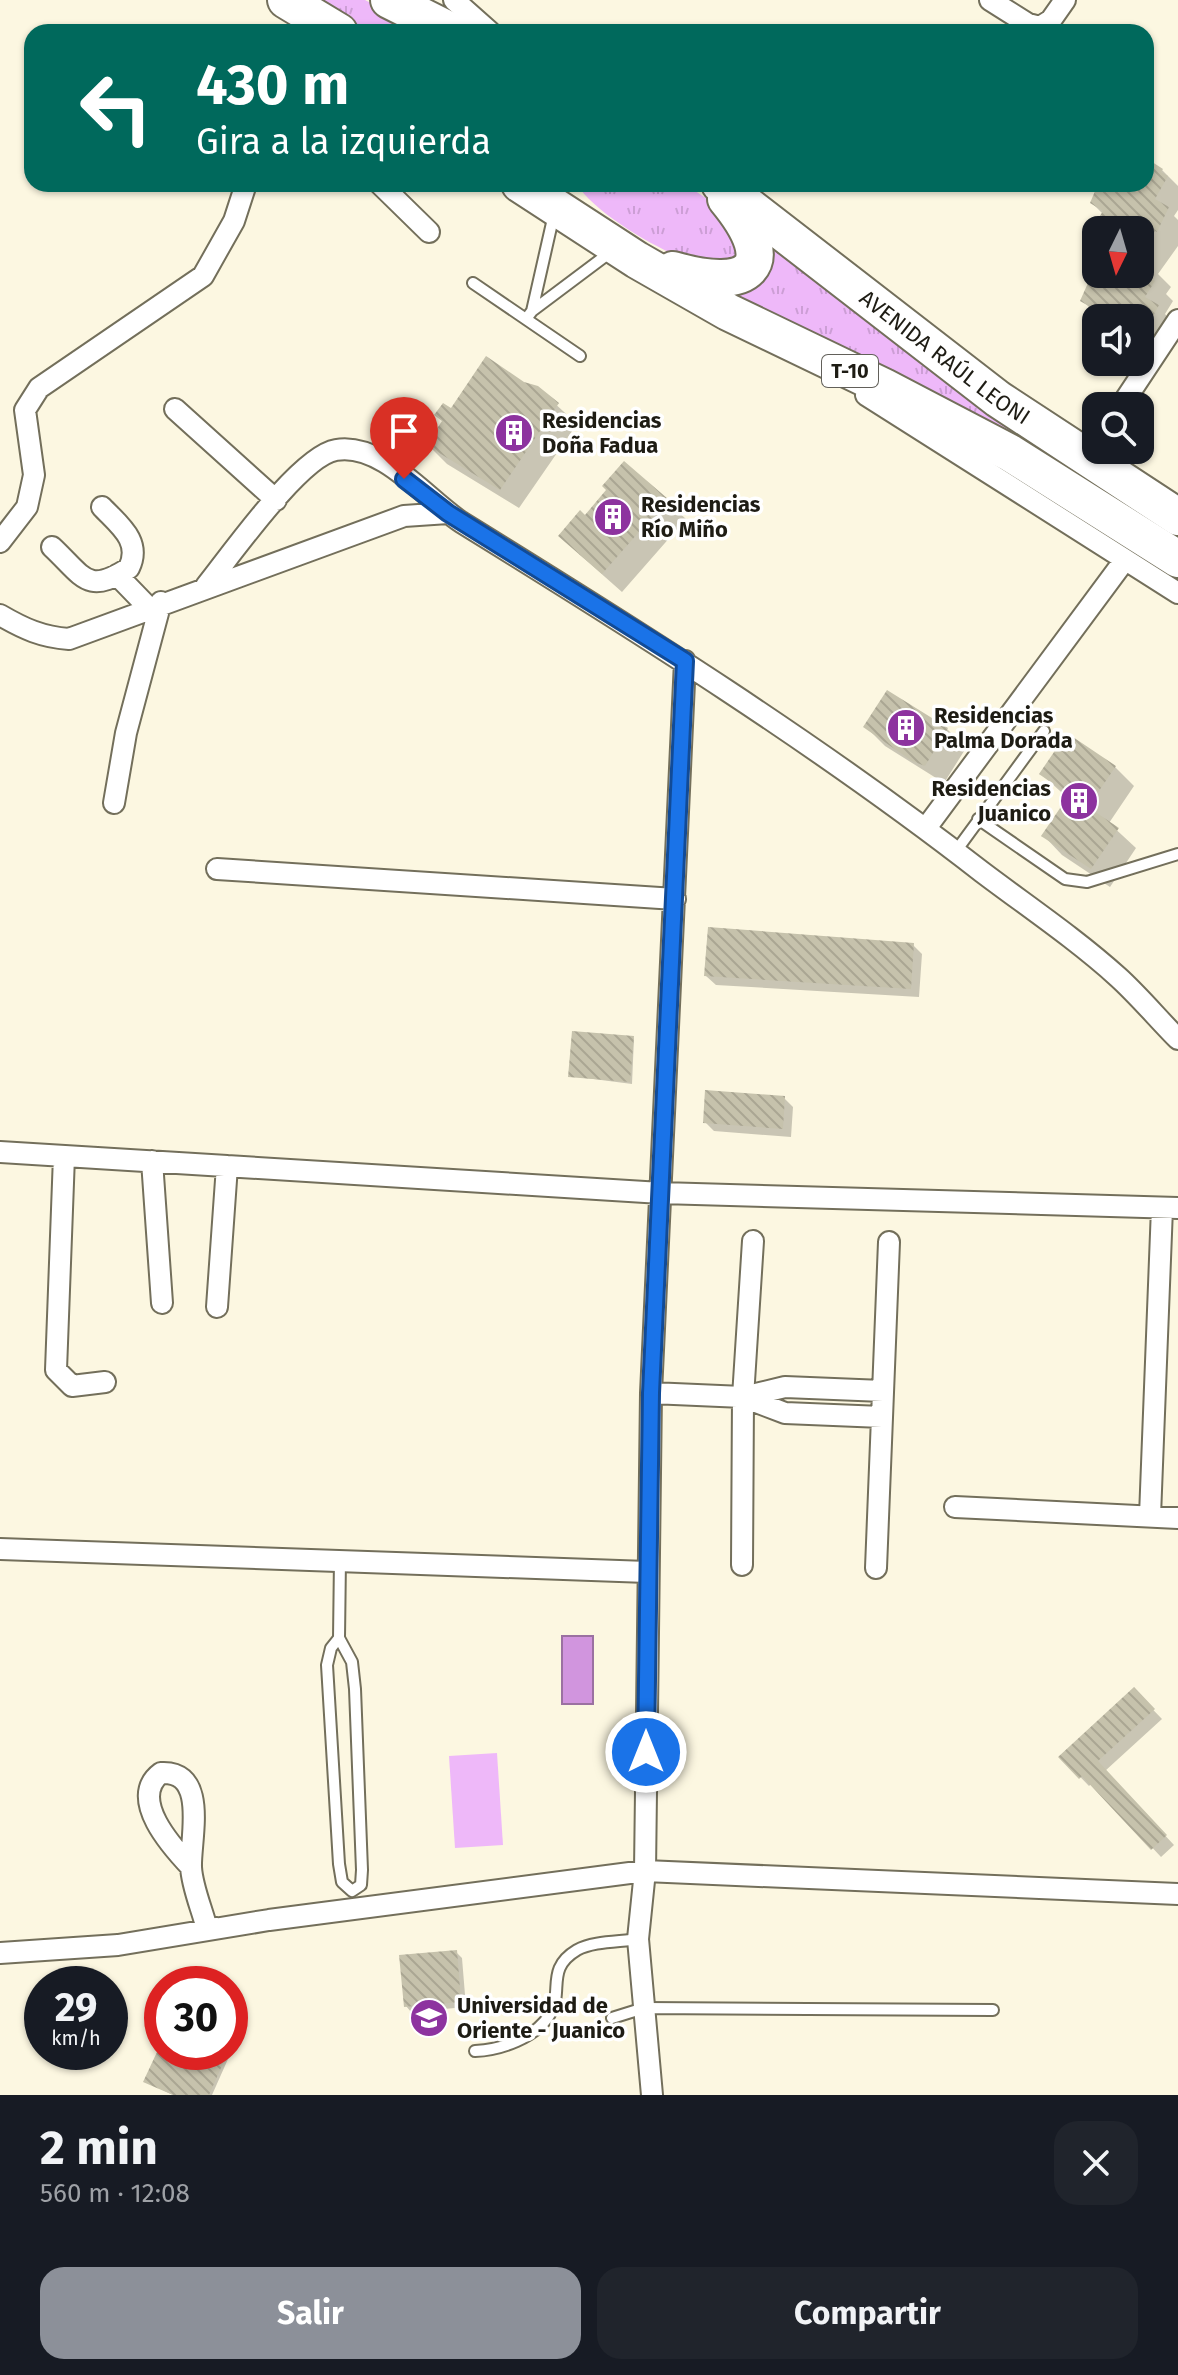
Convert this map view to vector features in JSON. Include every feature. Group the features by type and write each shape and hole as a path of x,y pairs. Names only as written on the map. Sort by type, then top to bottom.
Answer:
{"highway":[{"path":"286,0 326,24"},
{"path":"389,0 437,24"},
{"path":"616,247 708,278 726,279 745,273 754,261 752,235 722,192"},
{"name":"AVENIDA RAÚL LEONI","path":"727,192 998,399 1082,445"},
{"name":"AVENIDA RAÚL LEONI","path":"559,196 616,247 728,312 884,387 1010,453 1178,559"},
{"name":"AVENIDA RAÚL LEONI","path":"1110,464 1178,517"}],"street":[{"path":"454,0 481,24"},
{"path":"990,0 1028,24"},
{"path":"1045,24 1065,0"},
{"path":"0,542 27,507 34,475 25,410 39,388 203,276 234,221 243,192"},
{"path":"388,192 429,232"},
{"path":"1130,392 1178,320"},
{"name":"AVENIDA RAÚL LEONI","path":"801,348 839,378 1178,593"},
{"path":"175,409 276,500"},
{"path":"206,586 276,500 315,458 337,449 359,451 383,462 448,513 685,661 926,828 1118,977 1178,1039"},
{"path":"52,547 87,580 105,583 129,568 134,546 127,533 102,507"},
{"path":"0,615 47,638 69,639 206,586 404,516 448,513"},
{"path":"926,828 1124,561"},
{"path":"117,575 155,605"},
{"path":"114,803 126,733 155,605"},
{"path":"652,2095 638,1939 645,1871 651,1393 685,661"},
{"path":"217,869 675,899"},
{"path":"0,1152 661,1193 1170,1208 1150,1516"},
{"path":"64,1156 53,1358 62,1380 72,1386 105,1382"},
{"path":"152,1161 162,1303"},
{"path":"217,1307 227,1166"},
{"path":"742,1565 743,1397 753,1241"},
{"path":"876,1568 889,1242"},
{"path":"651,1393 743,1397 785,1387 883,1391"},
{"path":"743,1397 785,1413 882,1417"},
{"path":"955,1507 1178,1518"},
{"path":"0,1549 647,1572"},
{"path":"191,1867 207,1929 645,1871 1071,1882 1178,1894"},
{"path":"0,1953 118,1945 217,1928"}],"lane":[{"path":"529,315 559,196"},
{"path":"529,315 616,247"},
{"path":"473,283 529,315 580,356"},
{"path":"956,851 1044,731"},
{"path":"978,819 1065,879 1075,882 1087,882 1178,854"},
{"path":"339,1638 331,1648 327,1679 339,1864 342,1882 352,1891 361,1885 362,1870 355,1689 352,1662 339,1638 340,1559"},
{"path":"475,2051 496,2050 538,2027 551,2013 557,1969 580,1948 638,1939"},
{"path":"612,2018 644,2008 993,2010"}],"green space":[{"path":"313,0 365,0 412,24 346,24"},
{"path":"583,192 697,192 716,205 743,264 692,261 673,254 626,228"},
{"path":"763,239 1178,528 1178,545 724,290"},
{"path":"497,1753 503,1845 455,1848 449,1756"}],"shaded area":[{"path":"562,1636 593,1636 593,1704 562,1704"}],"building":[{"path":"1154,163 1168,176 1155,199 1169,207 1157,232 1154,233 1154,216 1100,216 1103,211 1090,203 1095,192 1154,192"},
{"path":"1086,288 1151,288 1145,297 1159,305 1154,314 1154,304 1085,304 1080,301"},
{"path":"486,356 524,382 538,386 559,403 500,490 426,445 442,421 434,415 443,403 451,408"},
{"name":"Residencias Río Miño","path":"624,461 668,499 602,574 558,536 580,510 585,515 606,490 602,486"},
{"name":"Residencias Palma Dorada","path":"887,690 948,728 925,766 912,761 863,727"},
{"name":"Residencias Juanico","path":"1067,733 1116,766 1088,807 1119,828 1091,869 1041,836 1069,795 1039,774"},
{"path":"708,927 914,943 911,989 704,976"},
{"path":"572,1031 634,1036 630,1082 568,1077"},
{"path":"705,1090 785,1096 783,1129 703,1123"},
{"path":"1134,1687 1155,1709 1098,1761 1167,1835 1151,1850 1082,1776 1079,1779 1058,1757"},
{"path":"457,1950 461,2002 404,2007 399,1955"},
{"path":"149,2070 220,2070 209,2095 173,2095 143,2082"}],"place":[{"name":"Residencias Doña Fadua","path":"514,433"},
{"name":"Residencias Río Miño","path":"613,517"},
{"name":"Residencias Palma Dorada","path":"906,728"},
{"name":"Residencias Juanico","path":"1079,801"},
{"name":"Universidad de Oriente - Juanico","path":"429,2018"}],"route":[{"path":"404,479 448,513 685,661 651,1393 646,1752"}]}
